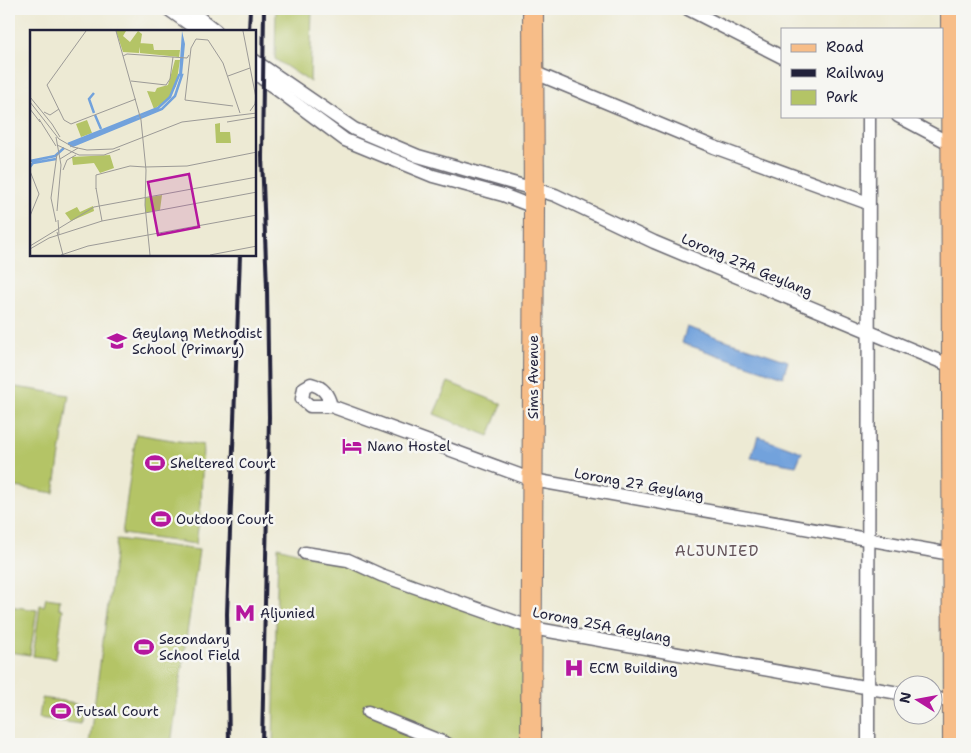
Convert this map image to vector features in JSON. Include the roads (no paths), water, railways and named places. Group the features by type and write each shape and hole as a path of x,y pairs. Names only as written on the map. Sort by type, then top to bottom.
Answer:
{"main road":[{"name":"Sims Avenue","path":"531,744 534,197 533,9"},
{"path":"944,698 957,666 952,554 957,522 951,366 957,321 957,144 951,9"},
{"path":"944,704 953,744"}],"street":[{"path":"168,9 198,30"},
{"path":"188,9 215,30"},
{"path":"688,9 781,56"},
{"path":"256,62 354,128 418,156 451,166 534,197"},
{"path":"533,72 714,148 868,203"},
{"path":"256,74 345,140 433,176 503,195 534,197"},
{"path":"868,744 869,118"},
{"path":"902,118 957,144"},
{"name":"Lorong 27A Geylang","path":"534,197 564,199 654,242 951,366"},
{"name":"Lorong 27 Geylang","path":"331,406 533,480 952,554"},
{"name":"Lorong 25A Geylang","path":"305,553 348,560 381,575 532,628 894,692"},
{"path":"368,712 447,744"}],"water":[{"path":"687,327 788,361 783,377 682,343"},
{"path":"758,436 802,452 796,466 751,458"}],"railway":[{"path":"249,30 250,9"},
{"path":"262,744 269,417 262,156 264,9"},
{"path":"229,744 227,614 240,256"}],"place":[{"name":"Geylang Methodist School (Primary)","path":"117,341"},
{"name":"Nano Hostel","path":"352,446"},
{"name":"Sheltered Court","path":"155,463"},
{"name":"Outdoor Court","path":"161,519"},
{"name":"Aljunied","path":"245,613"},
{"name":"Secondary School Field","path":"144,647"},
{"name":"ECM Building","path":"574,668"},
{"name":"Futsal Court","path":"61,711"}],"district":[{"name":"ALJUNIED","path":"717,551"}]}
